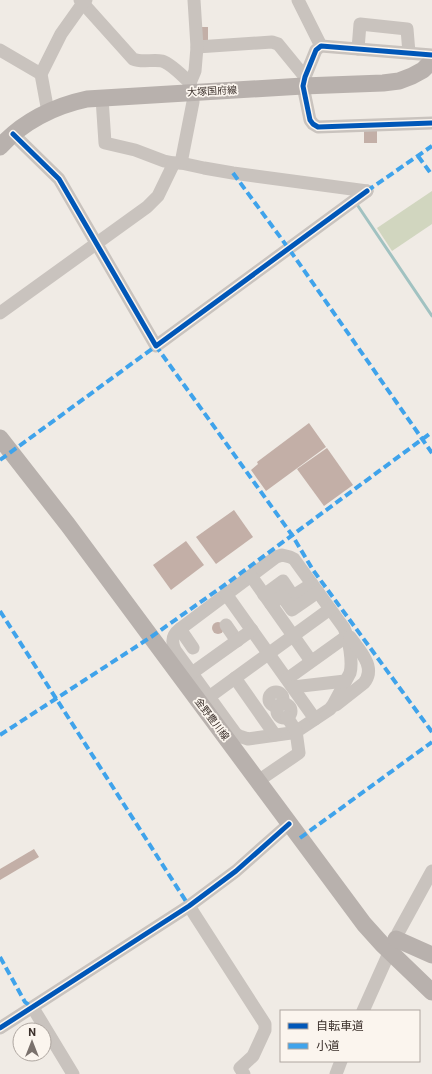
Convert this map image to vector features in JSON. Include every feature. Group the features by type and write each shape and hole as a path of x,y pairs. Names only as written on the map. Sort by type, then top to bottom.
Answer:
{"main road":[{"name":"大塚国府線","path":"0,147 13,134 36,118 61,106 87,99 192,87 304,81 383,83 399,81 412,76 423,70 432,61"},
{"name":"金野豊川線","path":"0,438 73,531 364,924 382,944 393,945 432,955"},
{"name":"金野豊川線","path":"393,945 432,992"}],"street":[{"path":"0,313 147,207 158,196 178,163 193,102 192,87 197,47 194,0"},
{"path":"298,0 321,46"},
{"path":"48,112 41,74 61,34 83,1 133,59 138,61 161,61 166,63 192,87"},
{"path":"358,48 360,24 407,29 410,53"},
{"path":"197,47 272,42 278,44 304,81 310,120 318,127 432,124"},
{"path":"304,81 316,50 321,46 432,55"},
{"path":"0,50 41,74"},
{"path":"13,134 59,179 156,346 367,191 226,172 164,161 135,150 105,143 102,98"},
{"path":"280,556 290,556 294,559 367,662 369,672 364,683 330,709 296,731 253,739 248,739 236,734 175,650 172,640 174,634 180,629 247,579 280,556"},
{"path":"247,579 267,599 290,638"},
{"path":"247,579 290,638 311,661"},
{"path":"267,599 282,596 292,610 315,588"},
{"path":"226,594 315,719"},
{"path":"209,697 330,609"},
{"path":"226,625 237,641"},
{"path":"180,629 193,648"},
{"path":"192,673 252,630"},
{"path":"290,683 311,661 346,632"},
{"path":"330,709 352,668 346,632"},
{"path":"235,678 275,735"},
{"path":"290,683 317,684 345,681"},
{"path":"306,707 317,684"},
{"path":"258,781 299,753 296,731 287,717 291,710 286,704 280,705"},
{"path":"0,1028 189,906 236,871 290,824"},
{"path":"363,1010 393,945 432,871"},
{"path":"189,906 265,1024 265,1030 253,1056 240,1068 244,1074"},
{"path":"33,1008 74,1074"},
{"path":"336,1074 341,1062"}],"green space":[{"path":"432,191 432,224 392,251 377,228"}],"building":[{"path":"199,27 208,27 208,45 199,45"},
{"path":"364,131 377,131 377,143 364,143"},
{"path":"309,423 326,447 266,491 251,470 258,464 257,462"},
{"path":"327,448 353,485 324,506 297,469"},
{"path":"234,510 253,537 216,564 196,537"},
{"path":"186,541 204,565 171,590 153,565"},
{"path":"216,622 220,622 224,628 220,634 216,634 212,630 212,626"},
{"path":"34,849 39,857 0,880 0,869"}],"waterway":[{"path":"358,206 432,316"}],"marked path":[{"path":"367,191 432,146"},
{"path":"418,156 432,175"},
{"path":"233,173 289,249 432,453"},
{"path":"0,460 156,346 292,535 313,570 432,732"},
{"path":"0,735 151,637 226,584 432,432"},
{"path":"0,611 189,906"},
{"path":"300,838 432,742"},
{"path":"0,957 25,1002 33,1008"}],"cycle path":[{"path":"432,55 321,46 316,50 303,86 310,120 318,127 432,123"},
{"path":"13,134 59,179 156,346 367,191"},
{"path":"0,1028 189,906 236,871 289,824"}]}
